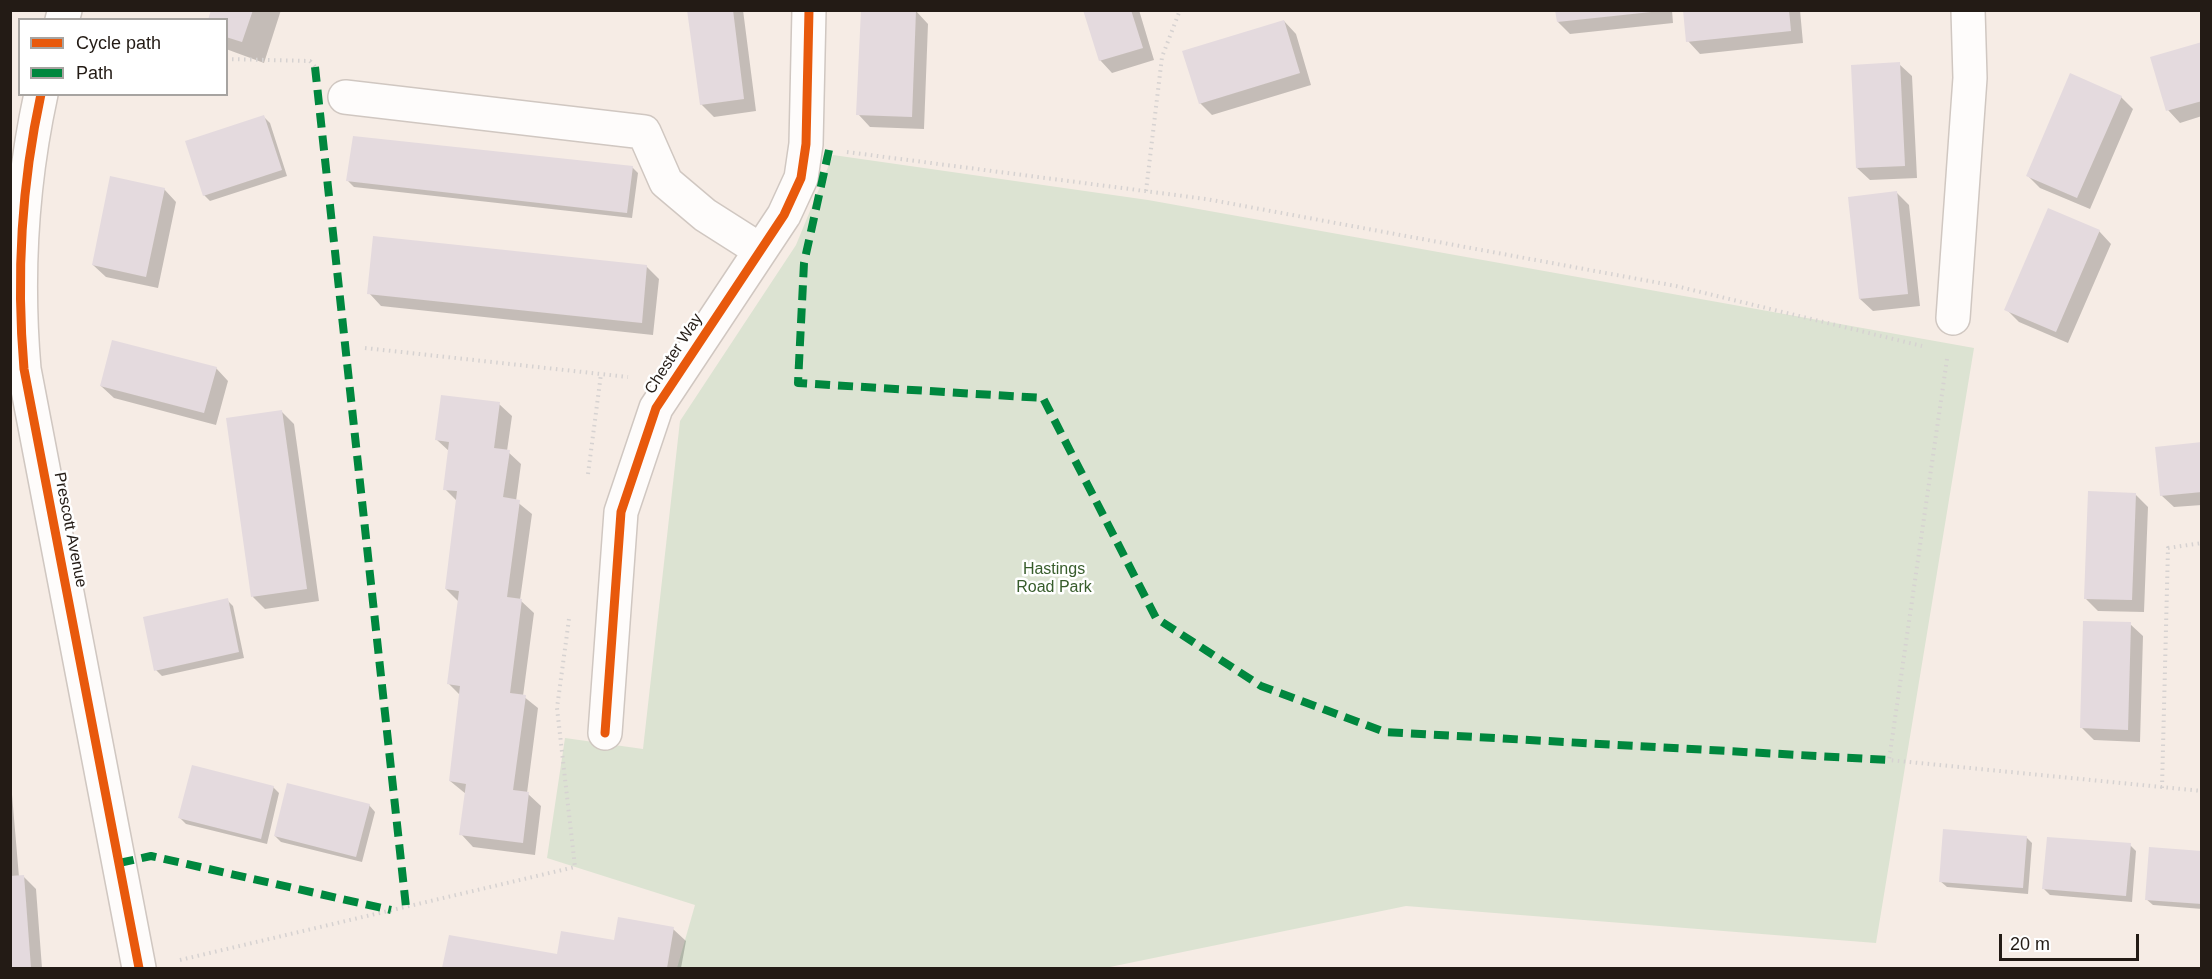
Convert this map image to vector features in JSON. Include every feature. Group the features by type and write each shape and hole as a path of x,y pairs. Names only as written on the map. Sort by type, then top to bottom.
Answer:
{"street":[{"name":"Chester Way","path":"604,733 621,512 656,408 784,214 801,178 806,144 809,10"},
{"path":"1953,318 1970,78 1968,10"},
{"name":"Prescott Avenue","path":"41,96 31,141 20,234 18,304 24,369 139,969"},
{"path":"345,97 644,132 666,182 705,215 760,250"}],"path":[{"path":"1146,191 1162,57 1180,10"},
{"path":"228,59 310,61 345,97"},
{"path":"841,151 1146,191 1676,286 1948,352"},
{"path":"1953,318 1889,760 2202,791"},
{"path":"365,348 674,382"},
{"path":"587,477 601,374"},
{"path":"2162,788 2168,548 2202,543"},
{"path":"177,961 575,867 557,708 569,616"}],"green space":[{"name":"Hastings Road Park","path":"833,155 1148,200 1974,348 1876,943 1406,906 1105,968 677,968 695,905 547,858 565,738 643,749 680,421 796,245"}],"building":[{"path":"211,10 253,10 242,42 228,38 228,18 209,18"},
{"path":"687,10 733,10 744,99 700,105"},
{"path":"861,10 916,10 912,117 856,115"},
{"path":"1083,10 1131,10 1143,48 1099,61"},
{"path":"1555,10 1651,10 1651,12 1557,22"},
{"path":"1683,10 1789,10 1791,31 1686,42"},
{"path":"1284,20 1300,73 1199,104 1182,51"},
{"path":"2202,42 2202,101 2166,111 2150,57"},
{"path":"1900,62 1905,166 1856,168 1851,65"},
{"path":"2070,73 2122,96 2077,198 2026,176"},
{"path":"264,115 282,170 203,196 185,141"},
{"path":"353,136 633,166 627,213 346,181"},
{"path":"110,176 165,188 146,277 92,265"},
{"path":"1897,191 1908,294 1859,299 1848,197"},
{"path":"2048,208 2100,230 2056,332 2004,310"},
{"path":"373,236 647,265 642,323 367,294"},
{"path":"112,340 217,367 204,413 100,386"},
{"path":"441,395 500,402 494,448 510,450 503,497 520,500 507,597 522,599 510,693 526,695 513,790 529,792 523,843 459,835 466,784 449,781 460,686 447,684 459,591 445,589 457,491 443,490 449,442 435,440"},
{"path":"282,410 307,589 251,597 226,418"},
{"path":"2202,442 2202,492 2160,496 2155,447"},
{"path":"2088,491 2136,493 2132,600 2084,599"},
{"path":"228,598 239,652 154,671 143,617"},
{"path":"2083,621 2131,622 2128,730 2080,728"},
{"path":"192,765 274,786 261,839 178,818"},
{"path":"287,783 370,804 356,857 274,836"},
{"path":"1943,829 2027,836 2023,888 1939,882"},
{"path":"2047,837 2131,843 2126,896 2042,889"},
{"path":"2149,847 2202,851 2202,904 2145,900"},
{"path":"24,875 31,968 10,968 10,876"},
{"path":"618,917 674,927 667,968 442,968 449,935 557,954 561,931 614,940"}],"marked path":[{"path":"315,67 406,907"},
{"path":"829,150 804,263 798,383 1043,398 1156,618 1261,686 1385,732 1889,760"},
{"path":"119,863 151,856 391,910"}],"cycle path":[{"path":"605,733 621,512 656,408 784,215 801,178 806,144 809,10"},
{"path":"41,96 29,163 22,231 20,300 24,369 139,968"}]}
